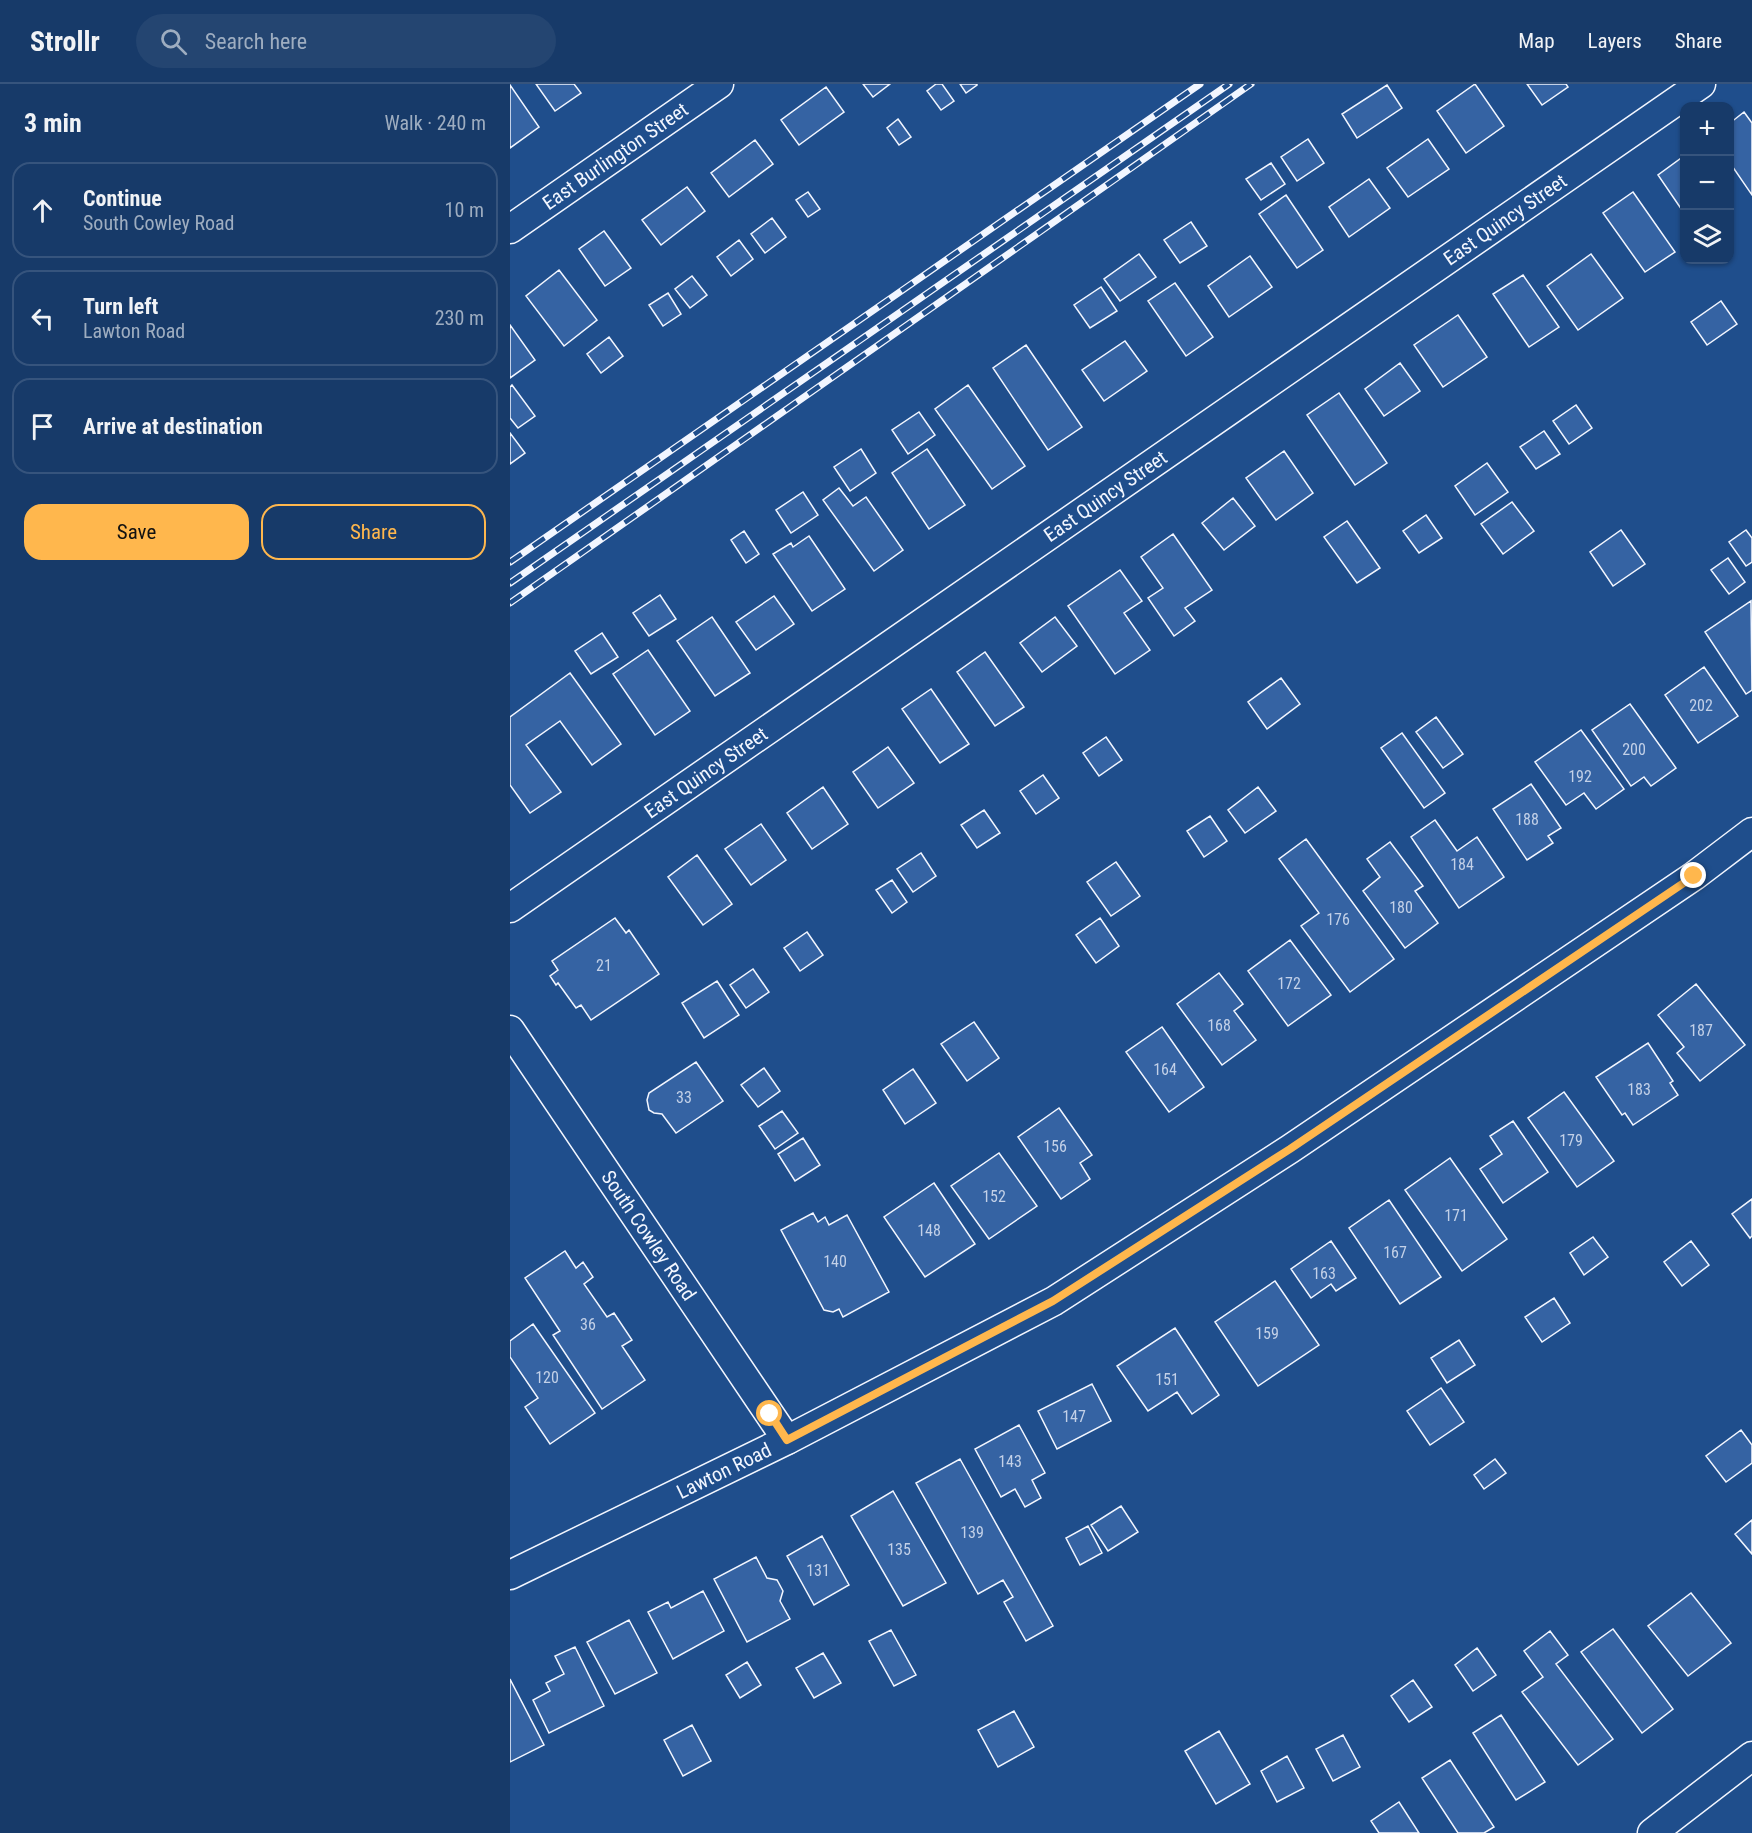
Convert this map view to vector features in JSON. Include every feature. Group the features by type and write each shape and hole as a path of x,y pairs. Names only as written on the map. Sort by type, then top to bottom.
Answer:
{"street":[{"name":"East Burlington Street","path":"510,229 718,84"},
{"name":"East Quincy Street","path":"510,908 1701,84"},
{"name":"Lawton Road","path":"510,1575 787,1440 1053,1301 1290,1149 1694,876 1752,832"},
{"name":"South Cowley Road","path":"510,1030 787,1440"},
{"path":"1652,1833 1752,1756"}],"building":[{"path":"536,84 574,84 581,93 555,111"},
{"path":"863,84 890,84 873,97"},
{"path":"936,84 942,84 954,101 941,110 927,91"},
{"path":"960,84 977,84 977,85 966,93"},
{"path":"1475,84 1504,126 1466,153 1437,111"},
{"path":"1527,84 1566,84 1568,87 1542,105"},
{"path":"510,85 539,127 510,148"},
{"path":"1387,85 1402,108 1357,138 1342,114"},
{"path":"826,87 844,112 799,145 781,120"},
{"path":"1744,112 1752,123 1752,195 1734,169 1734,120"},
{"path":"898,119 911,137 899,145 887,128"},
{"path":"1308,139 1324,163 1297,181 1281,157"},
{"path":"1428,139 1449,169 1408,197 1387,168"},
{"path":"755,140 773,164 729,197 711,173"},
{"path":"1680,159 1680,207 1658,175"},
{"path":"1271,163 1285,184 1261,200 1246,179"},
{"path":"1369,179 1390,208 1349,237 1329,207"},
{"path":"687,187 705,211 661,245 642,220"},
{"path":"808,192 820,209 808,217 796,200"},
{"path":"1633,192 1675,252 1645,272 1603,213"},
{"path":"1286,195 1323,250 1297,268 1259,214"},
{"path":"772,218 786,237 765,253 751,234"},
{"path":"1191,222 1207,246 1180,263 1164,240"},
{"path":"604,231 631,268 605,286 579,249"},
{"path":"739,240 753,259 731,276 717,257"},
{"path":"1139,254 1156,277 1120,301 1104,279"},
{"path":"1591,254 1623,298 1578,330 1547,286"},
{"path":"1250,256 1272,287 1229,317 1208,286"},
{"path":"559,270 597,320 564,346 526,296"},
{"path":"1523,275 1559,327 1529,347 1493,294"},
{"path":"692,276 707,295 690,308 675,289"},
{"path":"1175,283 1213,337 1186,356 1148,301"},
{"path":"1101,287 1117,311 1090,328 1074,305"},
{"path":"668,293 681,314 663,326 649,305"},
{"path":"1721,301 1737,324 1707,345 1691,322"},
{"path":"1458,315 1487,357 1443,387 1414,345"},
{"path":"510,325 535,360 510,378"},
{"path":"609,337 623,356 601,373 587,354"},
{"path":"1125,341 1147,371 1104,401 1082,370"},
{"path":"1026,345 1082,427 1048,450 993,368"},
{"path":"1400,363 1420,391 1384,416 1365,389"},
{"path":"512,385 535,416 518,428 510,418 510,387"},
{"path":"968,385 1025,466 992,489 935,409"},
{"path":"1339,393 1387,463 1355,485 1307,415"},
{"path":"1576,405 1592,428 1569,444 1553,421"},
{"path":"919,412 935,435 908,454 892,430"},
{"path":"1544,431 1560,454 1536,469 1520,447"},
{"path":"510,433 525,453 510,464"},
{"path":"861,449 876,473 850,491 834,467"},
{"path":"927,449 965,505 929,529 892,473"},
{"path":"1284,451 1313,493 1276,520 1246,478"},
{"path":"1487,463 1508,492 1475,515 1455,486"},
{"path":"839,488 853,506 866,497 903,550 874,571 823,500"},
{"path":"803,492 818,515 791,533 776,510"},
{"path":"1233,498 1255,526 1224,550 1202,523"},
{"path":"1512,502 1534,531 1503,554 1481,524"},
{"path":"1426,515 1442,538 1419,553 1403,531"},
{"path":"1347,521 1380,568 1357,583 1324,537"},
{"path":"1621,530 1645,564 1613,586 1590,552"},
{"path":"1746,530 1752,538 1752,562 1746,566 1729,542"},
{"path":"744,531 759,554 746,563 731,540"},
{"path":"1173,534 1212,590 1185,608 1195,621 1174,636 1148,598 1163,588 1141,557"},
{"path":"809,536 845,589 812,611 773,554 791,543 793,547"},
{"path":"1728,558 1745,582 1729,594 1711,570"},
{"path":"1120,570 1142,601 1124,613 1150,650 1115,674 1068,606"},
{"path":"660,595 676,619 649,636 633,613"},
{"path":"774,596 794,624 756,650 736,622"},
{"path":"1751,601 1752,690 1746,694 1705,632"},
{"path":"712,617 750,673 715,696 677,641"},
{"path":"1055,617 1077,646 1042,672 1020,643"},
{"path":"602,633 618,657 591,674 575,651"},
{"path":"648,650 690,711 655,735 613,674"},
{"path":"985,652 1024,707 995,726 957,672"},
{"path":"1704,667 1738,716 1698,743 1665,695"},
{"path":"570,673 621,744 592,765 560,721 526,745 561,792 530,813 510,785 510,717"},
{"path":"1281,678 1300,704 1267,729 1248,702"},
{"path":"931,689 969,744 940,763 902,709"},
{"path":"1630,704 1676,768 1651,786 1644,777 1631,786 1592,730"},
{"path":"1436,717 1463,754 1443,768 1416,732"},
{"path":"1581,730 1624,789 1596,809 1584,793 1566,805 1535,762"},
{"path":"1402,733 1445,793 1424,808 1381,748"},
{"path":"1106,737 1122,760 1099,776 1083,753"},
{"path":"888,747 914,783 878,808 853,772"},
{"path":"1043,775 1059,798 1036,814 1020,791"},
{"path":"1531,784 1561,828 1548,836 1553,843 1527,860 1493,809"},
{"path":"823,787 848,824 812,849 787,813"},
{"path":"1258,787 1276,811 1245,833 1228,810"},
{"path":"984,810 1000,833 977,848 961,825"},
{"path":"1210,816 1227,841 1204,857 1187,831"},
{"path":"1435,820 1457,851 1477,837 1504,877 1459,908 1411,837"},
{"path":"761,824 786,860 751,885 725,849"},
{"path":"1306,839 1394,959 1350,992 1301,926 1319,913 1279,859"},
{"path":"1390,842 1423,886 1415,891 1438,923 1405,948 1363,891 1380,877 1367,859"},
{"path":"921,853 936,876 913,892 897,869"},
{"path":"697,855 732,904 703,925 668,877"},
{"path":"1116,862 1140,896 1111,916 1087,882"},
{"path":"892,880 907,902 892,913 876,890"},
{"path":"615,918 626,933 629,930 659,974 591,1020 581,1005 576,1008 550,976 558,970 552,961"},
{"path":"1100,918 1119,946 1096,963 1076,935"},
{"path":"807,932 823,955 800,971 784,948"},
{"path":"1290,940 1331,995 1288,1026 1248,971"},
{"path":"753,969 769,992 746,1008 730,985"},
{"path":"1219,973 1243,1004 1234,1011 1256,1040 1222,1065 1177,1004"},
{"path":"717,981 739,1015 704,1038 682,1003"},
{"path":"1696,984 1745,1045 1700,1081 1677,1053 1684,1047 1658,1015"},
{"path":"974,1022 999,1058 967,1081 941,1044"},
{"path":"1162,1027 1204,1087 1169,1112 1126,1052"},
{"path":"1648,1043 1673,1081 1670,1083 1678,1095 1633,1125 1625,1113 1622,1115 1596,1077"},
{"path":"696,1062 723,1101 676,1133 662,1114 649,1110 647,1100 649,1093"},
{"path":"764,1068 780,1091 758,1107 741,1085"},
{"path":"913,1069 936,1103 905,1124 883,1090"},
{"path":"1564,1092 1614,1161 1577,1187 1528,1118"},
{"path":"1059,1108 1092,1155 1080,1163 1090,1179 1061,1199 1018,1137"},
{"path":"782,1111 798,1133 775,1149 759,1126"},
{"path":"1513,1121 1548,1172 1503,1203 1480,1169 1502,1154 1490,1136"},
{"path":"803,1138 820,1165 795,1181 778,1154"},
{"path":"999,1153 1037,1206 989,1239 951,1186"},
{"path":"1450,1158 1507,1239 1462,1271 1405,1190"},
{"path":"934,1183 975,1244 925,1277 884,1217"},
{"path":"1752,1199 1752,1236 1750,1238 1732,1214"},
{"path":"1389,1200 1441,1277 1400,1304 1349,1228"},
{"path":"813,1213 818,1222 825,1217 829,1225 847,1215 889,1292 843,1317 839,1309 833,1312 824,1310 781,1230"},
{"path":"1593,1237 1608,1257 1584,1275 1570,1253"},
{"path":"1331,1241 1356,1278 1336,1291 1331,1284 1311,1298 1291,1269"},
{"path":"1691,1241 1709,1265 1682,1286 1664,1262"},
{"path":"565,1251 576,1268 583,1262 593,1277 584,1284 607,1317 614,1313 632,1340 622,1346 645,1380 602,1409 553,1335 560,1331 525,1278"},
{"path":"1275,1281 1319,1345 1258,1386 1215,1322"},
{"path":"1554,1298 1570,1323 1542,1342 1525,1317"},
{"path":"533,1324 595,1413 550,1444 525,1407 538,1398 510,1357 510,1341"},
{"path":"1175,1328 1219,1395 1192,1414 1177,1392 1148,1411 1117,1366"},
{"path":"1459,1340 1475,1365 1447,1383 1431,1358"},
{"path":"1092,1384 1111,1421 1057,1449 1038,1411"},
{"path":"1441,1388 1464,1422 1430,1445 1407,1411"},
{"path":"1019,1425 1045,1473 1032,1480 1041,1498 1025,1507 1015,1489 1001,1497 975,1449"},
{"path":"1741,1430 1752,1445 1752,1463 1726,1482 1706,1456"},
{"path":"960,1459 1053,1626 1026,1641 1004,1602 1013,1597 1003,1580 978,1594 916,1483"},
{"path":"1495,1459 1506,1473 1484,1489 1474,1475"},
{"path":"893,1491 946,1583 903,1606 851,1516"},
{"path":"1121,1506 1138,1532 1108,1551 1091,1525"},
{"path":"1752,1520 1752,1554 1735,1534"},
{"path":"1088,1526 1102,1553 1080,1565 1066,1538"},
{"path":"822,1536 849,1585 814,1605 787,1556"},
{"path":"756,1557 767,1578 777,1580 783,1591 780,1601 790,1619 747,1642 714,1579"},
{"path":"703,1591 724,1631 673,1659 648,1612 668,1602 671,1608"},
{"path":"1691,1593 1731,1643 1688,1676 1648,1626"},
{"path":"629,1620 657,1673 615,1694 587,1642"},
{"path":"1613,1629 1673,1709 1642,1733 1581,1652"},
{"path":"891,1630 916,1675 894,1686 869,1641"},
{"path":"1550,1631 1568,1655 1556,1664 1613,1739 1578,1765 1522,1692 1543,1677 1524,1651"},
{"path":"575,1647 604,1706 549,1733 533,1700 550,1691 546,1683 564,1674 555,1656"},
{"path":"1477,1648 1496,1675 1473,1691 1455,1665"},
{"path":"823,1653 841,1683 814,1698 796,1668"},
{"path":"747,1662 761,1685 740,1698 726,1675"},
{"path":"510,1679 544,1745 510,1762"},
{"path":"1413,1680 1432,1707 1409,1722 1391,1696"},
{"path":"1014,1711 1034,1747 998,1767 978,1730"},
{"path":"1501,1715 1545,1782 1516,1800 1473,1733"},
{"path":"692,1725 711,1761 683,1776 664,1740"},
{"path":"1219,1731 1250,1784 1216,1804 1185,1751"},
{"path":"1343,1735 1360,1767 1333,1781 1316,1749"},
{"path":"1287,1756 1304,1788 1277,1802 1261,1771"},
{"path":"1450,1760 1494,1827 1484,1833 1458,1833 1422,1778"},
{"path":"1399,1802 1419,1833 1379,1833 1371,1821"}],"railway":[{"path":"510,562 1200,84"},
{"path":"510,583 1229,84"},
{"path":"510,603 1251,84"}],"route":[{"path":"770,1414 787,1440 1053,1301 1290,1149 1694,876"}]}
